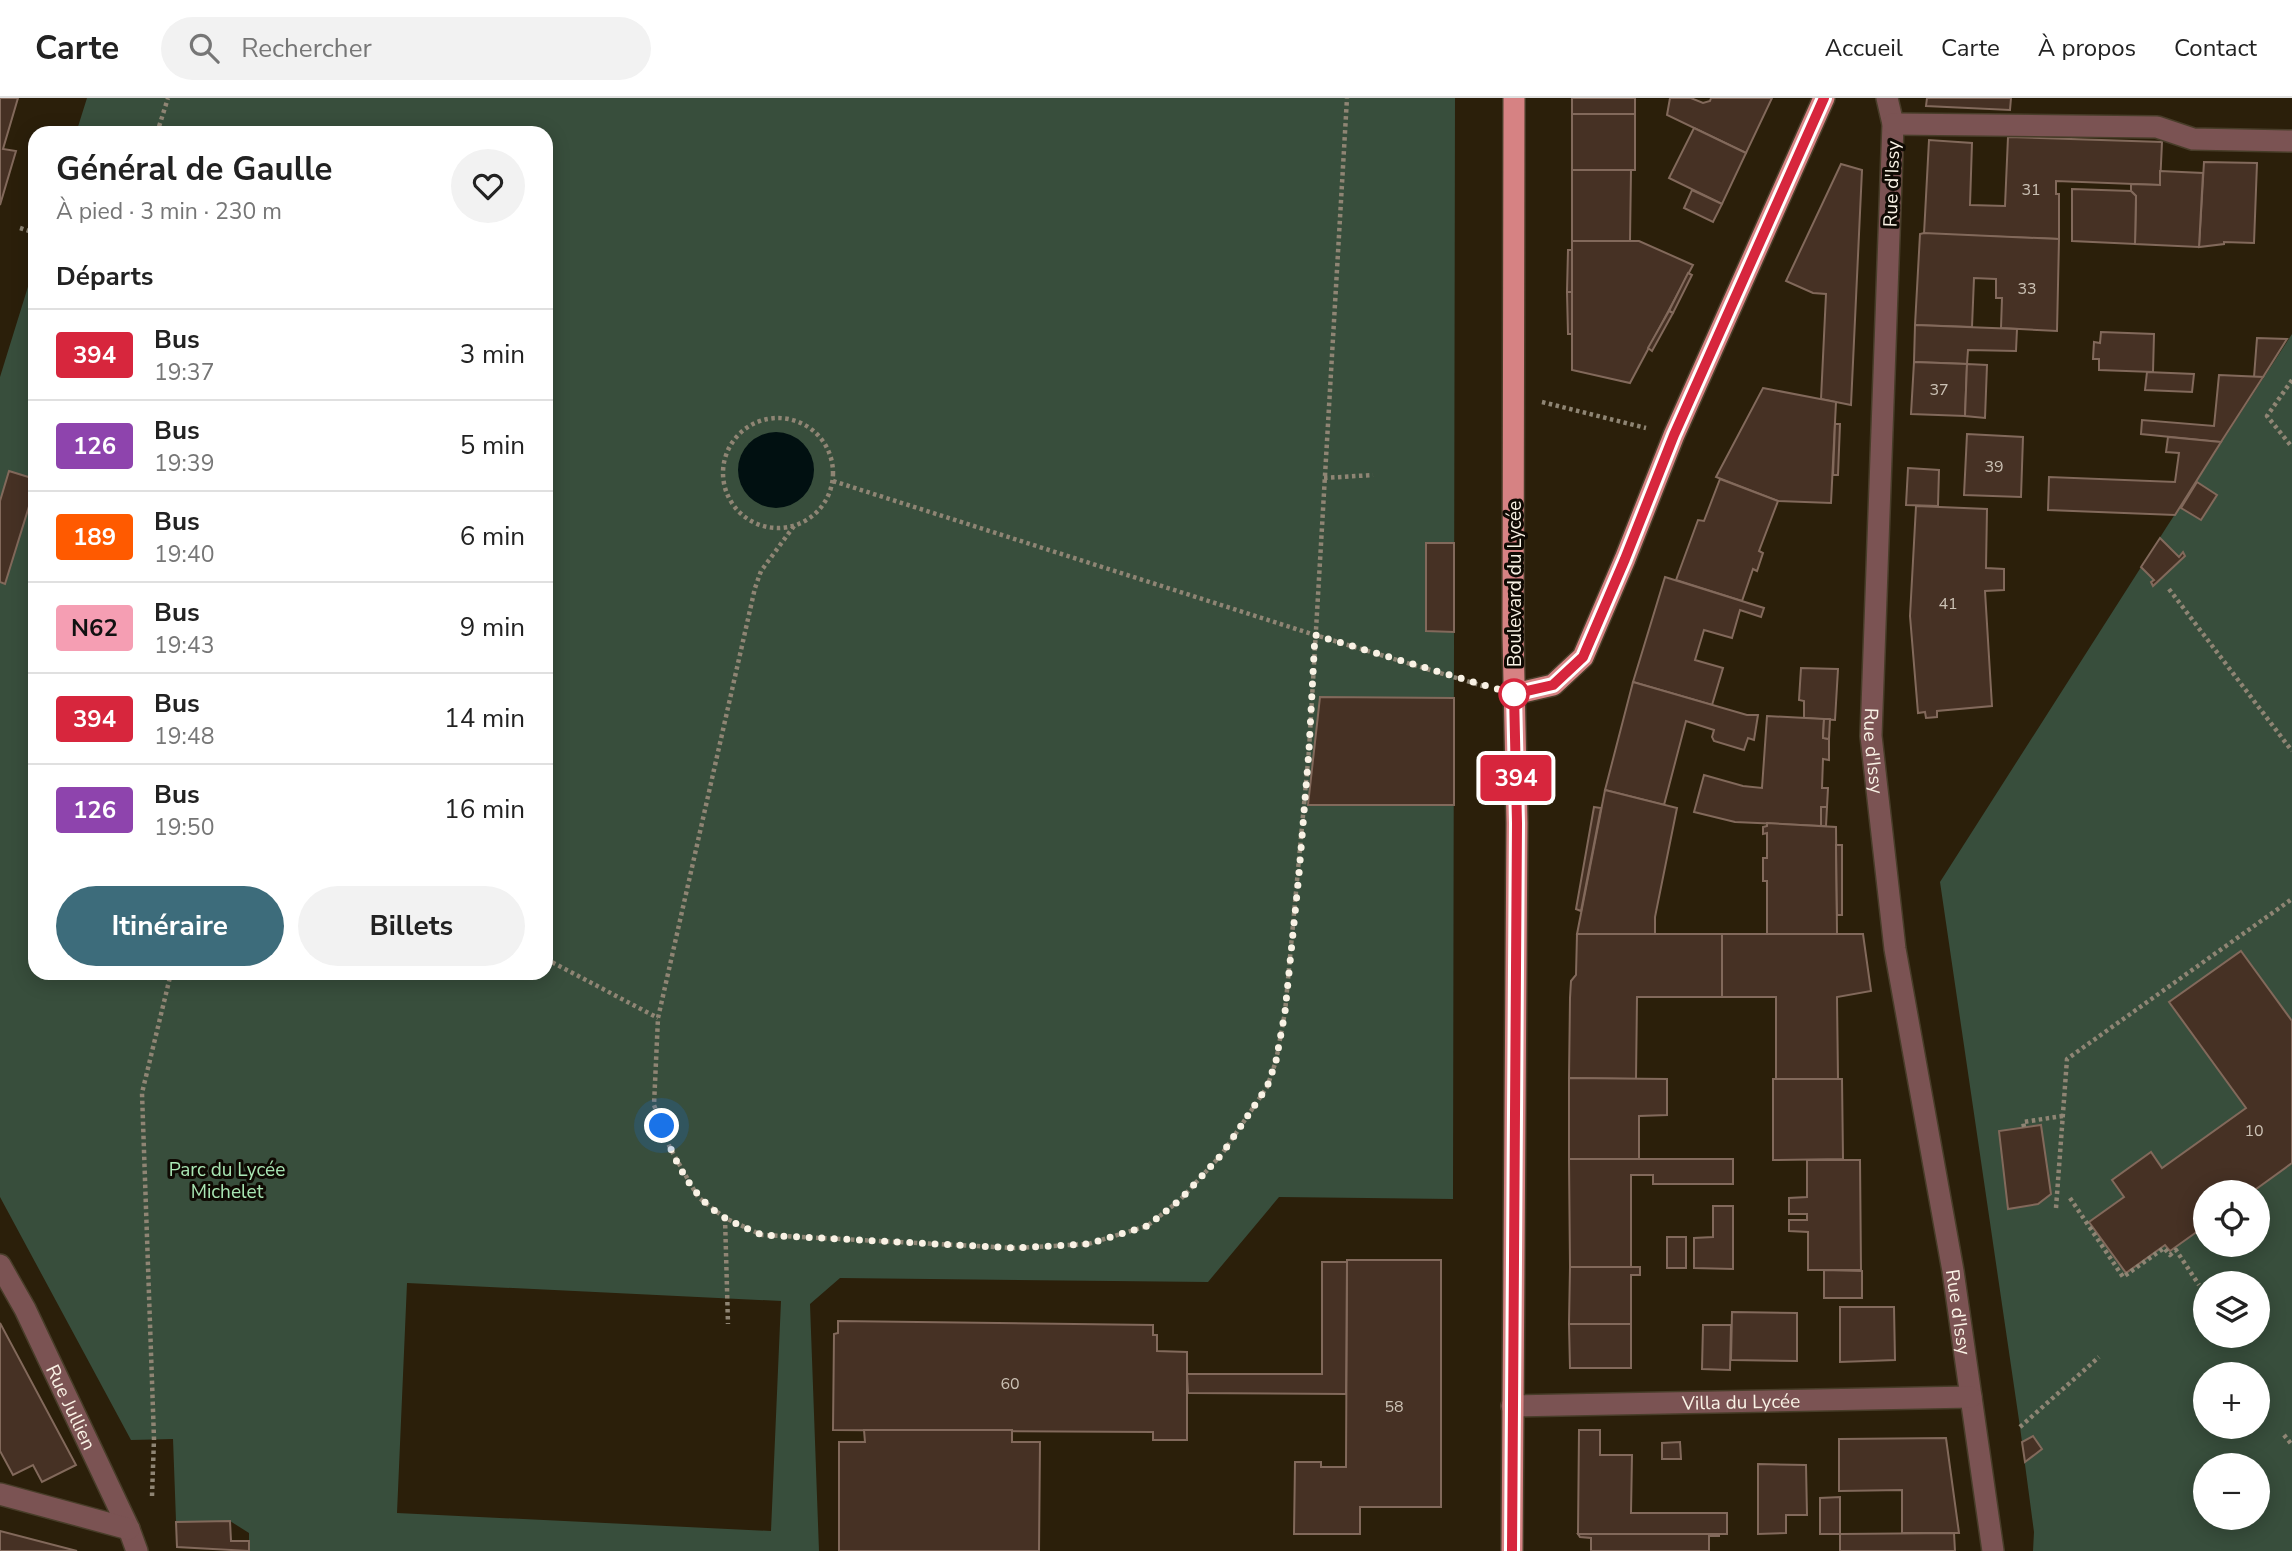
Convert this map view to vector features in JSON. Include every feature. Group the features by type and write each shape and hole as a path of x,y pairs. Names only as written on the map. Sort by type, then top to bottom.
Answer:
{"main road":[{"name":"Boulevard du Lycée","path":"1512,1551 1517,823 1514,694 1514,98"},
{"path":"1514,694 1553,685 1583,657 1674,435 1824,98"}],"street":[{"name":"Rue d'Issy","path":"1887,98 1893,124 1871,736 1895,949 1953,1271 1993,1551"},
{"path":"1893,124 2157,127 2193,139 2292,141"},
{"name":"Rue Jullien","path":"0,1265 25,1309 137,1551"},
{"name":"Villa du Lycée","path":"1512,1406 1970,1397"},
{"path":"0,1494 129,1529"}],"path":[{"path":"159,126 168,98"},
{"path":"794,526 761,571 755,588 658,1018 654,1105 670,1148 698,1197 725,1218 762,1235 1015,1248 1088,1244 1147,1226 1180,1200 1222,1154 1267,1087 1276,1061 1285,1012 1309,750 1347,98"},
{"path":"20,228 28,231"},
{"path":"2292,380 2267,416 2292,447"},
{"path":"1514,394 1674,435"},
{"path":"768,418 785,418 803,423 817,433 827,447 833,463 833,481 829,496 808,520 794,526 776,528 758,525 743,516 731,502 724,486 723,468 727,451 736,435 751,424 768,418"},
{"path":"1324,478 1373,475"},
{"path":"833,481 1315,635 1514,694"},
{"path":"2169,589 2292,751"},
{"path":"2056,1208 2067,1059 2292,899"},
{"path":"553,964 658,1018"},
{"path":"152,1496 154,1439 142,1093 169,980"},
{"path":"2024,1127 2024,1122 2063,1116"},
{"path":"2070,1198 2123,1277 2164,1248 2170,1255 2176,1250 2193,1276"},
{"path":"725,1218 728,1324"},
{"path":"2020,1427 2099,1357"},
{"path":"2284,1436 2292,1445"}],"green space":[{"name":"Parc du Lycée Michelet","path":"87,98 1455,98 1453,1199 1279,1197 1208,1282 840,1278 810,1304 819,1551 249,1551 249,1533 230,1521 176,1521 173,1439 131,1440 0,1197 0,377 28,287 28,980 553,980 553,126 78,126","holes":["407,1283 781,1301 771,1531 397,1513"]},
{"path":"2292,334 2292,1551 2033,1551 2034,1532 2020,1427 1940,882"}],"shaded area":[{"path":"776,432 790,435 803,443 811,456 814,470 811,484 803,497 790,505 776,508 762,505 749,497 741,484 738,470 741,456 749,443 762,435"}],"building":[{"path":"0,98 18,98 3,149 16,151 0,205"},
{"path":"1572,98 1635,98 1635,114 1572,114"},
{"path":"1670,98 1691,98 1703,103 1711,98 1772,98 1746,153 1667,115"},
{"path":"1927,98 2011,98 2010,110 1926,106"},
{"path":"1572,114 1635,114 1635,170 1572,170"},
{"path":"1694,128 1746,153 1722,204 1669,178"},
{"path":"2008,137 2162,142 2160,185 2056,181 2056,194 2059,194 2059,239 1924,234 1929,140 1972,143 1970,205 2005,206"},
{"path":"2204,162 2257,163 2254,243 2224,242 2199,247"},
{"path":"1841,164 1862,170 1851,405 1821,399 1826,294 1813,293 1786,281"},
{"path":"1572,170 1631,170 1630,241 1572,241"},
{"path":"2160,171 2203,173 2199,247 2135,244 2136,196 2131,191 2131,184 2160,185"},
{"path":"2072,189 2131,191 2136,196 2135,244 2072,241"},
{"path":"1692,190 1722,204 1713,222 1684,208"},
{"path":"1920,234 2059,239 2057,331 2001,328 2002,298 1996,298 1996,279 1974,278 1972,327 1915,325"},
{"path":"1572,241 1639,241 1693,265 1630,383 1572,370"},
{"path":"1568,250 1572,250 1572,292 1567,292"},
{"path":"1688,273 1692,275 1673,313 1669,311"},
{"path":"1567,292 1572,292 1572,334 1568,334"},
{"path":"1669,311 1673,313 1652,351 1648,348"},
{"path":"1915,325 2017,329 2016,351 1968,350 1967,364 1914,362"},
{"path":"2101,332 2154,334 2153,372 2099,370 2099,359 2093,359 2094,342 2100,343"},
{"path":"2257,338 2287,339 2263,377 2254,377"},
{"path":"1914,362 1967,364 1965,416 1911,414"},
{"path":"1967,364 1987,365 1985,418 1965,416"},
{"path":"2147,372 2194,374 2192,392 2145,390"},
{"path":"2219,375 2263,377 2221,442 2141,434 2142,420 2214,426"},
{"path":"1763,388 1836,402 1831,503 1778,501 1716,477"},
{"path":"1835,424 1840,424 1838,475 1833,475"},
{"path":"1967,434 2023,437 2021,497 1964,495"},
{"path":"2168,437 2221,442 2175,515 2048,510 2049,477 2175,482 2179,453 2166,452"},
{"path":"1908,468 1939,470 1938,506 1906,505"},
{"path":"9,471 28,477 28,510 5,584 0,582 0,501"},
{"path":"1720,479 1778,501 1759,551 1763,553 1757,571 1753,569 1742,601 1676,580 1698,520 1704,521"},
{"path":"2197,482 2217,495 2201,520 2181,508"},
{"path":"1916,506 1987,509 1986,568 2004,569 2004,590 1985,591 1992,706 1937,711 1937,717 1926,718 1925,712 1918,713 1910,616"},
{"path":"2160,538 2179,557 2183,552 2185,556 2153,586 2151,582 2154,580 2141,567"},
{"path":"1426,543 1454,543 1454,632 1426,631"},
{"path":"1665,577 1764,608 1761,617 1740,610 1732,638 1704,630 1695,660 1723,668 1712,705 1633,682"},
{"path":"1801,668 1838,669 1835,720 1804,718 1804,701 1799,700"},
{"path":"1633,682 1747,715 1758,715 1754,740 1748,738 1744,750 1714,741 1714,730 1686,721 1664,805 1605,790"},
{"path":"1320,697 1454,698 1454,805 1308,805"},
{"path":"1767,716 1824,719 1823,738 1829,739 1829,760 1823,759 1822,788 1828,788 1827,807 1821,807 1821,826 1735,822 1694,812 1704,775 1743,786 1762,788"},
{"path":"1824,719 1830,719 1829,739 1823,738"},
{"path":"1605,790 1677,808 1655,917 1655,934 1577,934"},
{"path":"1594,807 1601,808 1581,911 1576,909"},
{"path":"1821,807 1827,807 1826,826 1821,826"},
{"path":"1767,823 1836,827 1837,934 1767,934 1767,881 1763,881 1763,858 1767,858 1767,833 1763,834 1763,827 1767,826"},
{"path":"1836,845 1842,845 1842,915 1837,915"},
{"path":"1577,934 1722,934 1722,997 1637,997 1636,1079 1569,1078 1570,998 1571,981 1576,975"},
{"path":"1722,934 1863,934 1871,991 1837,997 1838,1079 1776,1079 1776,997 1722,997"},
{"path":"2241,951 2292,1021 2292,1163 2269,1180 2193,1180 2193,1235 2170,1251 2165,1245 2126,1273 2089,1222 2124,1197 2112,1180 2151,1152 2162,1168 2246,1108 2169,1002"},
{"path":"1569,1078 1667,1079 1667,1115 1639,1116 1639,1159 1569,1159"},
{"path":"1773,1079 1842,1079 1843,1159 1773,1160"},
{"path":"2041,1125 2051,1194 2038,1204 2008,1209 1999,1131"},
{"path":"1569,1159 1733,1159 1733,1184 1653,1184 1653,1175 1631,1175 1631,1268 1570,1267"},
{"path":"1807,1160 1860,1160 1861,1270 1808,1270 1808,1232 1789,1231 1789,1220 1807,1220 1807,1214 1789,1214 1789,1198 1807,1197"},
{"path":"1713,1206 1733,1206 1733,1269 1694,1268 1694,1238 1713,1237"},
{"path":"1667,1237 1686,1237 1686,1268 1667,1268"},
{"path":"1347,1260 1441,1260 1441,1507 1360,1507 1360,1534 1294,1534 1295,1462 1321,1462 1321,1467 1346,1467"},
{"path":"1322,1262 1347,1262 1346,1394 1188,1393 1187,1374 1322,1374"},
{"path":"1570,1267 1640,1267 1640,1275 1631,1275 1631,1324 1569,1324"},
{"path":"1824,1270 1862,1271 1862,1298 1824,1298"},
{"path":"1840,1307 1894,1307 1895,1360 1840,1362"},
{"path":"1732,1312 1797,1313 1797,1361 1731,1360"},
{"path":"838,1321 1153,1325 1153,1335 1157,1335 1157,1351 1187,1352 1187,1440 1153,1440 1153,1432 833,1430 834,1334 838,1333"},
{"path":"0,1323 76,1465 42,1482 33,1465 13,1475 0,1451"},
{"path":"1569,1324 1631,1324 1631,1368 1570,1368"},
{"path":"1703,1325 1731,1325 1730,1370 1702,1369"},
{"path":"864,1430 1012,1430 1012,1442 1040,1442 1039,1551 839,1551 839,1442 865,1442"},
{"path":"1579,1430 1600,1430 1600,1455 1632,1455 1631,1513 1727,1513 1727,1534 1578,1534"},
{"path":"2033,1436 2042,1449 2025,1462 2022,1442"},
{"path":"1946,1438 1959,1533 1902,1533 1902,1490 1839,1491 1839,1439"},
{"path":"1680,1442 1681,1459 1662,1459 1662,1443"},
{"path":"1758,1464 1806,1465 1807,1515 1786,1515 1786,1533 1758,1534"},
{"path":"1840,1497 1840,1534 1820,1534 1820,1498"},
{"path":"230,1521 231,1541 249,1541 249,1551 177,1547 176,1522"},
{"path":"0,1531 77,1551 0,1551"},
{"path":"1954,1533 1955,1551 1840,1551 1840,1534"},
{"path":"1578,1534 1719,1536 1709,1536 1709,1551 1591,1551 1591,1538 1580,1537"}],"bus line":[{"name":"394","path":"1512,1551 1517,823 1514,694 1553,685 1583,657 1674,435 1824,98"}],"route":[{"path":"662,1126 670,1148 698,1197 725,1218 762,1235 1015,1248 1088,1244 1147,1226 1180,1200 1222,1154 1267,1087 1276,1061 1285,1012 1299,874 1315,635 1514,694"}]}
